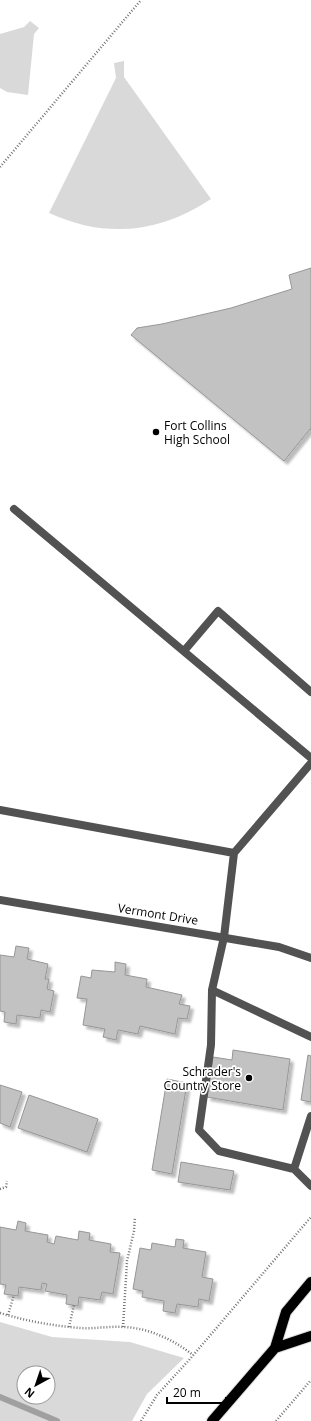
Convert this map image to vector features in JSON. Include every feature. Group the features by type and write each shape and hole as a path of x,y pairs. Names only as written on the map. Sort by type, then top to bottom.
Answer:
{"main road":[{"path":"212,1421 275,1348 286,1312 311,1282"},
{"path":"275,1348 311,1336"}],"street":[{"path":"14,509 311,758"},
{"path":"184,651 218,611 311,692"},
{"path":"311,763 234,853 224,937 212,990 211,1044 199,1130 219,1151 294,1169 311,1186"},
{"path":"0,810 234,853"},
{"name":"Vermont Drive","path":"0,900 279,947 311,958"},
{"path":"212,990 311,1037"},
{"path":"294,1169 311,1116"}],"path":[{"path":"0,167 142,0"},
{"path":"0,1189 6,1186 6,1181"},
{"path":"123,1327 127,1260 134,1231 135,1217"},
{"path":"141,1421 157,1395 311,1217"},
{"path":"8,1315 14,1295"},
{"path":"69,1327 74,1305"},
{"path":"0,1313 29,1321 69,1327 100,1329 123,1327 142,1330 165,1338 186,1349 193,1355"},
{"path":"276,1421 311,1380"}],"shaded area":[{"path":"30,21 39,28 34,34 28,95 7,92 0,88 0,34 24,27"},
{"path":"124,61 124,77 211,199 172,219 152,225 132,228 112,229 91,227 49,213 116,78 114,63"},
{"path":"0,1322 52,1337 130,1342 184,1358 147,1394 132,1421 0,1421"}],"building":[{"path":"311,268 311,430 310,429 284,461 131,335 137,328 162,324 231,308 292,289 289,275"},
{"path":"16,946 29,948 27,959 48,964 45,979 49,979 47,989 54,991 50,1012 41,1010 40,1018 17,1015 16,1024 4,1022 5,1012 0,1011 0,955 14,957"},
{"path":"115,962 126,964 125,975 147,979 146,987 182,995 179,1004 190,1006 187,1019 178,1018 175,1034 140,1026 138,1034 118,1030 116,1040 103,1037 105,1029 83,1025 87,999 77,998 81,976 91,978 92,970 115,972"},
{"name":"Schrader's Country Store","path":"233,1050 290,1059 283,1110 207,1097 213,1057 232,1060"},
{"path":"308,1055 311,1056 311,1102 301,1100"},
{"path":"167,1079 187,1083 172,1174 152,1170"},
{"path":"0,1085 22,1092 10,1127 0,1123"},
{"path":"29,1095 98,1119 87,1152 18,1128"},
{"path":"181,1162 234,1171 230,1190 178,1182"},
{"path":"18,1221 26,1223 25,1231 48,1235 47,1242 54,1244 56,1236 78,1240 79,1231 90,1233 89,1240 111,1244 110,1252 120,1253 113,1294 102,1292 100,1300 79,1297 78,1306 66,1304 67,1295 45,1291 47,1284 42,1283 41,1290 19,1287 18,1296 4,1294 6,1285 0,1284 0,1227 16,1230"},
{"path":"176,1239 184,1240 183,1248 206,1252 202,1277 213,1279 209,1301 199,1299 198,1307 177,1304 175,1313 163,1311 164,1301 142,1297 143,1291 133,1289 140,1248 151,1250 152,1243 175,1247"}],"waterway":[{"path":"0,1397 57,1421"}],"place":[{"name":"Fort Collins High School","path":"156,432"},
{"name":"Schrader's Country Store","path":"249,1078"}]}
